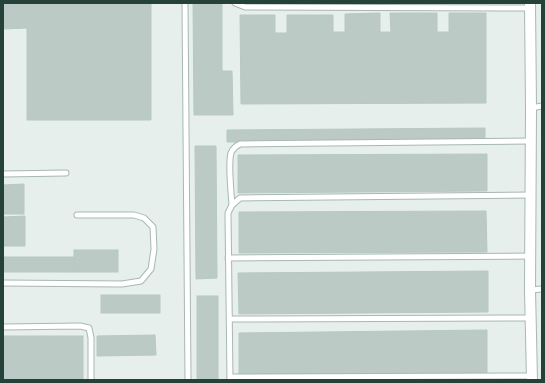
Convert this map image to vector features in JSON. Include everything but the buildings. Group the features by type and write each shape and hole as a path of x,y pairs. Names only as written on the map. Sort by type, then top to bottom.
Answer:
{"street":[{"path":"530,5 532,108 530,318 532,378"}],"lane":[{"path":"185,3 188,380"},
{"path":"235,3 245,7 530,5"},
{"path":"532,108 542,106"},
{"path":"232,205 231,153 235,147 240,144 531,141"},
{"path":"3,174 66,173"},
{"path":"531,195 240,198 232,205 228,213 228,258 230,379 532,378"},
{"path":"3,283 122,284 140,281 151,269 154,249 154,228 144,218 134,215 77,215"},
{"path":"228,258 530,256"},
{"path":"530,290 542,289"},
{"path":"230,319 530,318"},
{"path":"3,327 80,326 89,328 91,338 91,380"}]}
